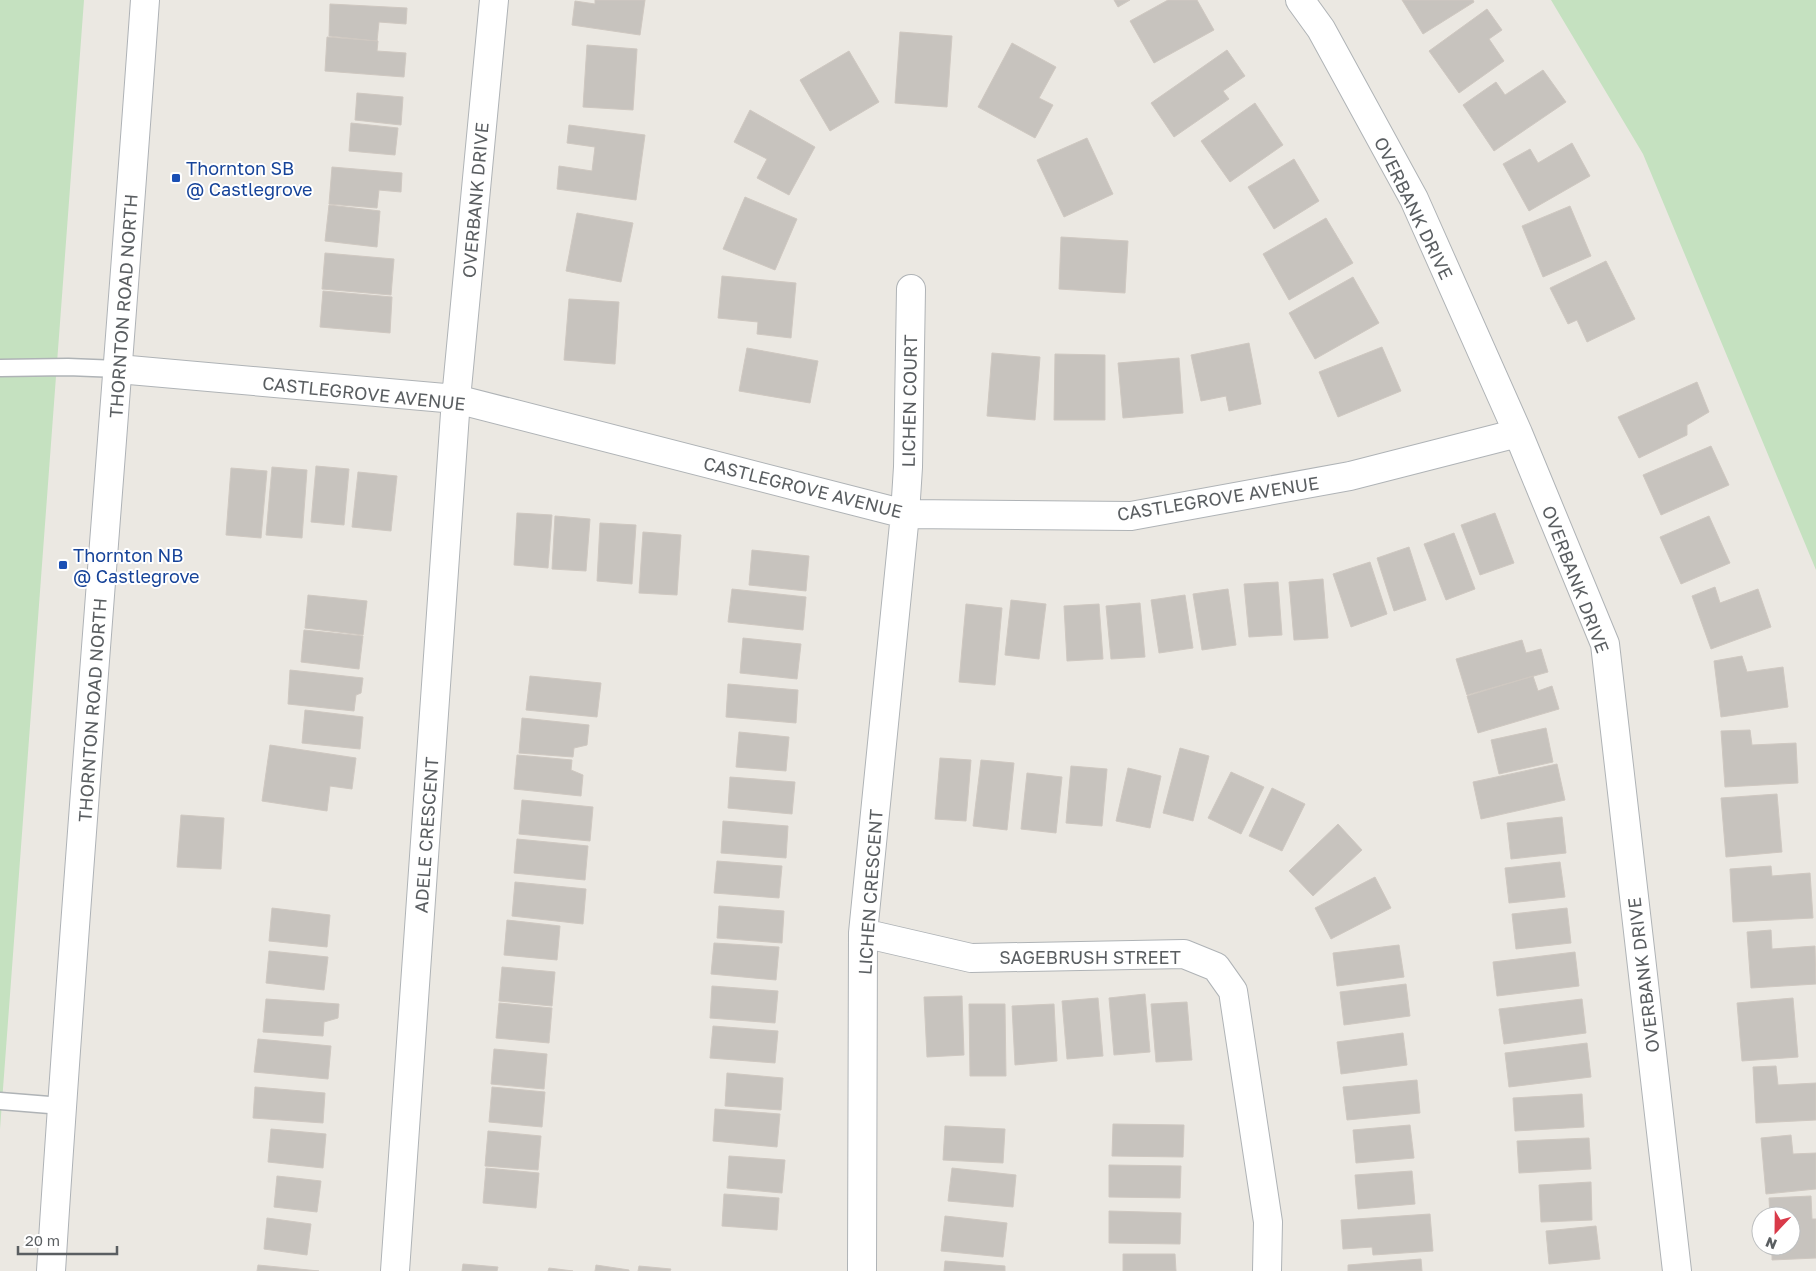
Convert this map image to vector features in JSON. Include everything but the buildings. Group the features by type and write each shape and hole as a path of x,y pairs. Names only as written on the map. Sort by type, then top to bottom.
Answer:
{"street":[{"name":"THORNTON ROAD NORTH","path":"51,1271 145,0"},
{"name":"OVERBANK DRIVE","path":"456,399 494,0"},
{"name":"OVERBANK DRIVE","path":"1300,0 1320,29 1414,199 1518,433 1605,644 1677,1271"},
{"name":"LICHEN COURT","path":"905,514 908,467 911,289"},
{"name":"CASTLEGROVE AVENUE","path":"118,369 456,399 905,514 1131,516 1350,476 1518,433"},
{"name":"ADELE CRESCENT","path":"395,1271 456,399"},
{"name":"LICHEN CRESCENT","path":"862,1271 863,933 905,514"},
{"name":"SAGEBRUSH STREET","path":"863,933 971,958 1184,954 1216,967 1233,991 1268,1222 1267,1271"}],"lane":[{"path":"0,368 68,367 118,369"},
{"path":"0,1101 62,1106"}],"green space":[{"path":"0,0 84,0 0,1129"},
{"path":"1551,0 1816,0 1816,570 1643,154"}],"place":[{"name":"Thornton SB @ Castlegrove","path":"176,178"},
{"name":"Thornton NB @ Castlegrove","path":"63,565"}]}
